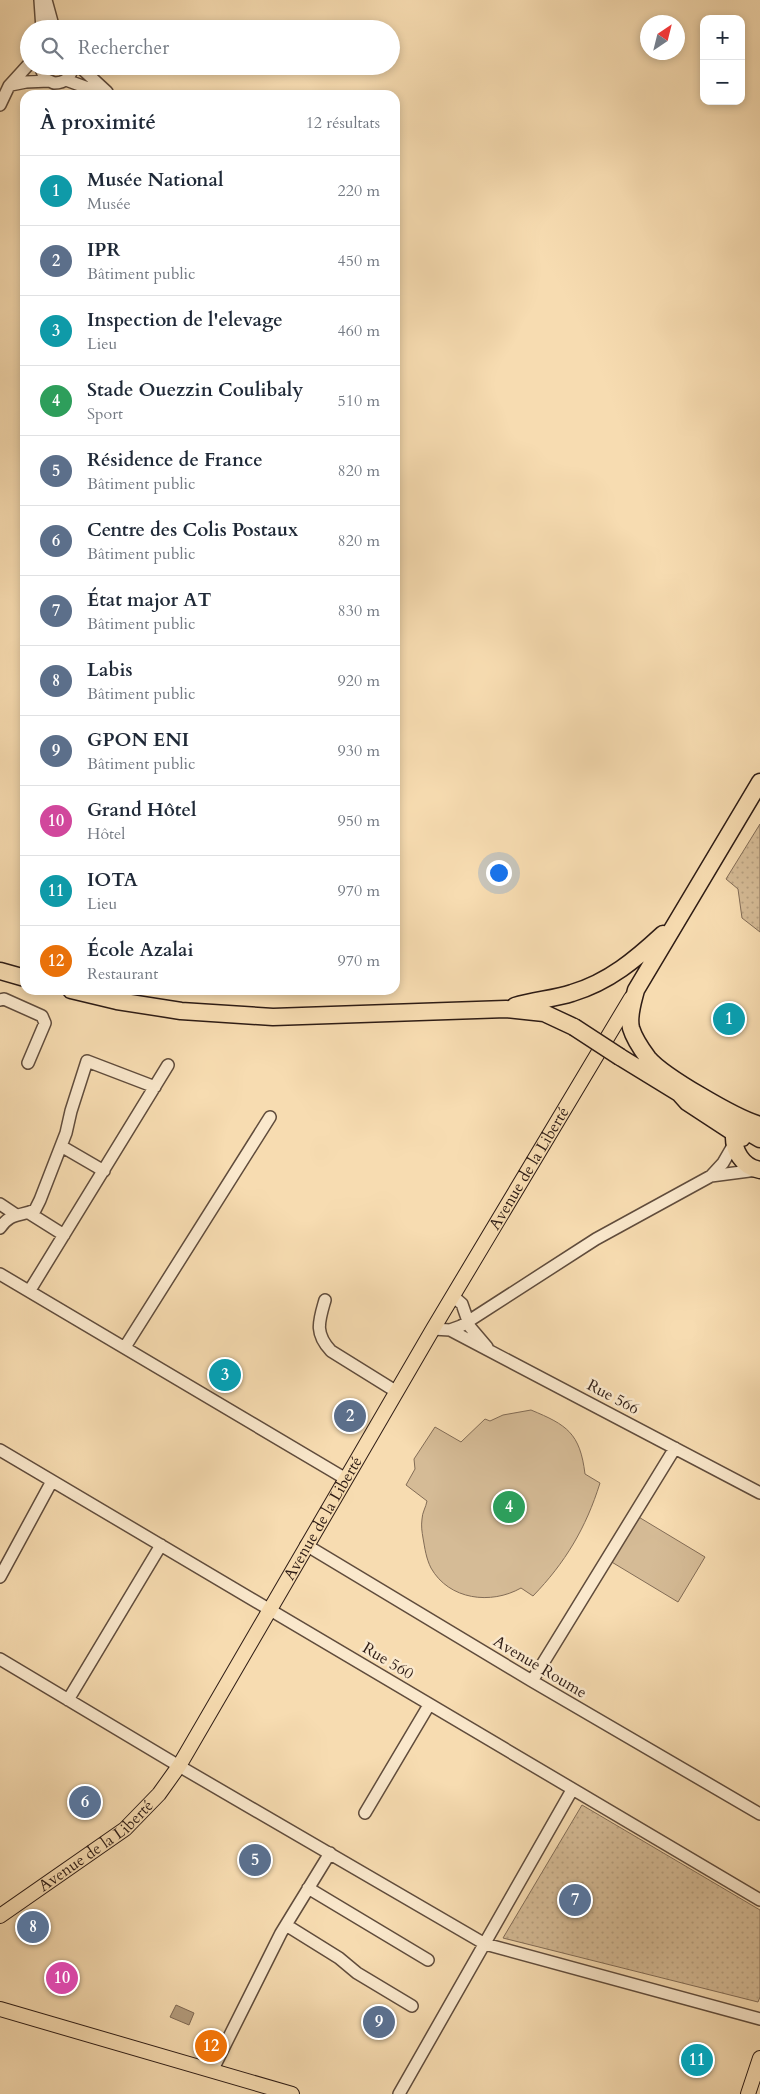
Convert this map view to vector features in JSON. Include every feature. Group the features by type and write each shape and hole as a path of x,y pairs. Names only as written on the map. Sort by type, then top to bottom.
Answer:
{"highway":[{"path":"759,785 636,990 630,1014 631,1027 649,1058 660,1069 735,1116 760,1126"},
{"path":"506,1009 526,1002 571,994 604,980 638,958 678,920"},
{"path":"0,971 20,977"},
{"path":"92,995 181,1011 273,1017 506,1009 544,1013 574,1027 679,1094 687,1102 760,1149"},
{"path":"736,1135 760,1139"},
{"path":"736,1135 739,1156 751,1167 759,1170"}],"main road":[{"name":"Avenue de la Liberté","path":"0,1916 125,1829 159,1794 179,1766 433,1329 454,1297 636,990"},
{"path":"0,2010 292,2094"},
{"path":"748,2094 760,2058"}],"street":[{"path":"40,0 41,20"},
{"path":"46,0 52,20"},
{"path":"0,105 9,86 20,74"},
{"path":"42,75 49,82"},
{"path":"9,86 26,82 58,83 66,80 70,75"},
{"path":"88,75 104,90"},
{"path":"66,80 95,90"},
{"path":"0,1000 42,1016 44,1019 45,1023 28,1063"},
{"path":"0,1228 5,1220 15,1214 35,1210 61,1146 87,1062 155,1087"},
{"path":"30,1290 168,1065"},
{"path":"124,1347 270,1118"},
{"path":"433,1329 450,1330 461,1326 596,1239 711,1176 723,1163 736,1135 760,1126"},
{"path":"61,1146 104,1170"},
{"path":"711,1176 759,1170"},
{"path":"0,1204 15,1214"},
{"path":"29,1212 64,1235"},
{"path":"0,1274 30,1290 346,1479"},
{"path":"454,1297 462,1304 470,1327 488,1349"},
{"path":"325,1300 319,1330 322,1342 331,1351 396,1392"},
{"name":"Rue 566","path":"450,1330 760,1493"},
{"path":"532,1681 675,1448"},
{"name":"Rue 560","path":"0,1450 760,1900"},
{"path":"0,1577 52,1481"},
{"name":"Avenue Roume","path":"306,1545 532,1681 760,1814"},
{"path":"68,1700 161,1546"},
{"path":"0,1659 179,1766 485,1944 760,2019"},
{"path":"366,1813 429,1705"},
{"path":"399,2094 572,1790"},
{"path":"212,2070 286,1925 330,1853"},
{"path":"308,1888 428,1960"},
{"path":"286,1925 339,1958 357,1974 412,2006"}],"shaded area":[{"path":"760,824 760,932 742,918 738,889 726,879"},
{"path":"531,1410 563,1426 570,1432 580,1449 585,1474 600,1483 588,1515 565,1558 533,1596 521,1588 497,1597 484,1598 459,1593 439,1579 428,1561 422,1527 427,1501 406,1485 415,1469 414,1459 435,1427 461,1442 485,1419 490,1421 503,1415"},
{"path":"637,1516 705,1557 678,1602 610,1561"},
{"path":"582,1805 760,1910 760,1997 758,2002 503,1938"},
{"path":"34,1922 45,1935 36,1942 26,1930"},
{"path":"176,2005 194,2013 189,2025 170,2017"}],"place":[{"name":"Musée National","path":"729,1019"},
{"name":"Inspection de l'elevage","path":"225,1375"},
{"name":"IPR","path":"350,1416"},
{"name":"Stade Ouezzin Coulibaly","path":"509,1507"},
{"name":"Centre des Colis Postaux","path":"85,1802"},
{"name":"Résidence de France","path":"255,1860"},
{"name":"État major AT","path":"575,1900"},
{"name":"Labis","path":"33,1927"},
{"name":"Grand Hôtel","path":"62,1978"},
{"name":"GPON ENI","path":"379,2022"},
{"name":"École Azalai","path":"211,2046"},
{"name":"IOTA","path":"697,2060"}]}
